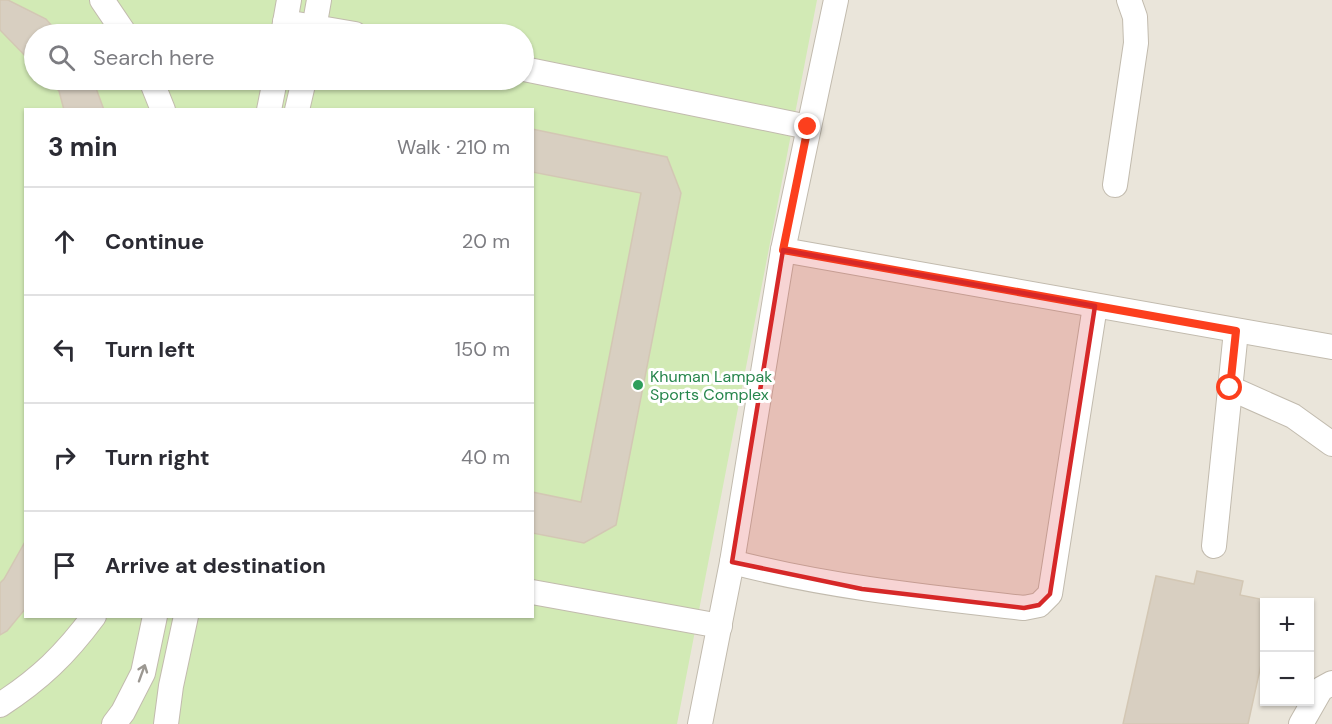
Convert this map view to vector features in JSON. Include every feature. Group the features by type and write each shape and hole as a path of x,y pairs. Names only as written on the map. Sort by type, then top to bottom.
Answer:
{"street":[{"path":"102,0 118,24"},
{"path":"315,24 319,0"},
{"path":"700,724 732,562 783,250 836,0"},
{"path":"1115,185 1136,43 1136,17 1129,0"},
{"path":"534,71 808,127"},
{"path":"155,90 162,108"},
{"path":"269,108 273,90"},
{"path":"297,108 302,90"},
{"path":"783,250 1332,347"},
{"path":"732,562 862,589 1024,608 1039,605 1050,594 1095,306"},
{"path":"1214,546 1236,331"},
{"path":"1230,388 1293,416 1332,444"},
{"path":"534,592 720,626"},
{"path":"0,705 30,686 56,663 92,618"},
{"path":"114,724 123,712 143,673 155,618"},
{"path":"166,724 171,686 186,618"},
{"path":"1301,724 1321,690 1332,683"}],"highlighted area":[{"path":"783,250 1095,306 1050,594 1039,605 1024,608 862,589 732,562"}],"shaded area":[{"path":"0,0 1332,0 1332,724 0,724"}],"green space":[{"name":"Khuman Lampak Sports Complex","path":"0,0 817,0 677,724 0,724"}],"building":[{"path":"0,0 8,0 46,19 50,24 24,24 24,55 0,30"},
{"path":"97,90 103,108 63,108 59,91"},
{"path":"534,129 667,157 681,193 616,525 584,543 534,533 534,492 581,502 641,193 534,172"},
{"path":"24,544 24,610 7,631 0,635 0,583"},
{"path":"1197,571 1243,581 1240,595 1260,599 1260,669 1248,724 1123,724 1156,576 1194,584"}],"place":[{"name":"Khuman Lampak Sports Complex","path":"638,385"}],"route":[{"path":"808,127 783,250 1236,331 1230,388"}]}
